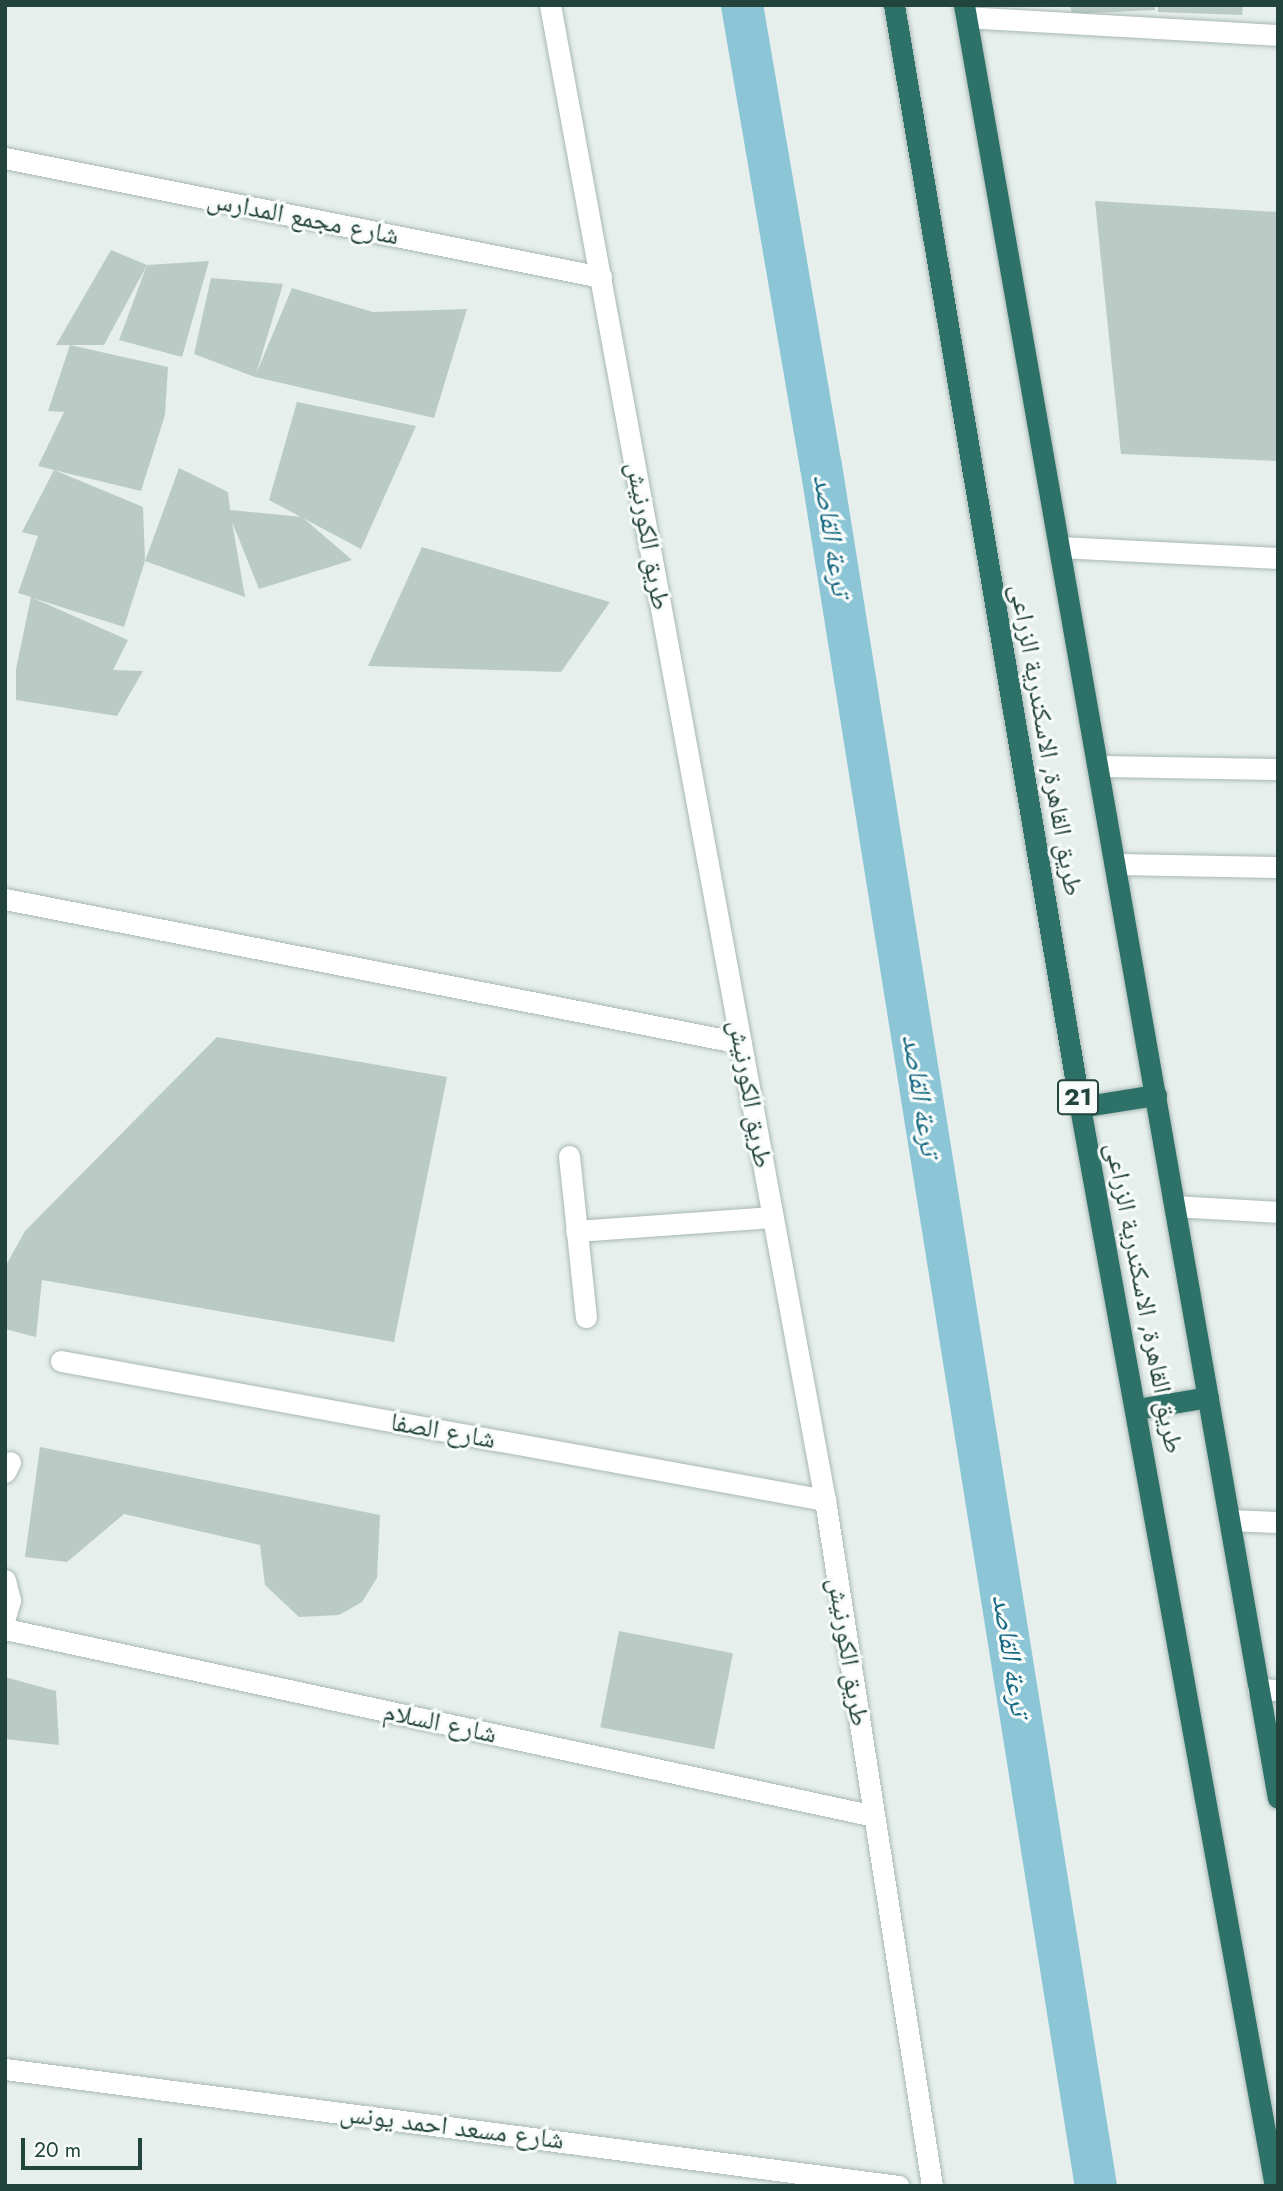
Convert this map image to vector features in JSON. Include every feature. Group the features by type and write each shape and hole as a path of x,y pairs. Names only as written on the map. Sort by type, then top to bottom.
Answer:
{"highway":[{"name":"طريق القاهرة, الاسكندرية الزراعى","path":"894,5 1080,1107 1137,1409 1275,2186"},
{"name":"طريق القاهرة, الاسكندرية الزراعى","path":"965,11 1229,1520 1268,1690 1278,1798"},
{"path":"1080,1107 1156,1095"},
{"path":"1137,1409 1208,1397"}],"street":[{"name":"طريق الكورنيش","path":"550,5 825,1500 932,2186"},
{"path":"965,11 1278,35"},
{"name":"شارع مجمع المدارس","path":"5,158 601,277"},
{"path":"1059,547 1278,558"},
{"path":"1099,766 1278,769"},
{"path":"1115,864 1278,867"},
{"path":"5,899 741,1043"},
{"path":"569,1156 586,1317"},
{"path":"1175,1206 1278,1212"},
{"path":"576,1231 773,1217"},
{"name":"شارع الصفا","path":"61,1361 825,1500"},
{"path":"1229,1520 1278,1522"},
{"path":"5,1580 10,1600 5,1617"},
{"name":"شارع السلام","path":"5,1629 874,1816"},
{"name":"شارع مسعد احمد يونس","path":"5,2068 898,2186"}],"building":[{"path":"1070,5 1155,5 1155,10 1072,14"},
{"path":"1158,5 1243,5 1242,15 1158,12"},
{"path":"1095,201 1278,212 1278,461 1121,454"},
{"path":"111,250 147,265 104,345 56,345"},
{"path":"209,261 182,357 119,340 147,265"},
{"path":"211,278 283,284 256,374 292,288 373,312 467,309 434,418 255,377 194,354"},
{"path":"70,345 168,367 165,415 141,491 38,466 64,412 48,411"},
{"path":"297,402 416,426 361,549 269,500"},
{"path":"179,468 228,492 230,510 302,517 352,560 259,589 232,522 245,597 145,561"},
{"path":"54,470 143,507 145,561 124,627 33,598 128,640 113,670 143,671 117,716 16,700 16,669 31,597 18,593 38,536 22,532"},
{"path":"422,547 610,602 561,672 368,666"},
{"path":"217,1037 447,1077 394,1342 42,1280 36,1337 5,1329 5,1267 25,1231"},
{"path":"40,1447 380,1515 377,1578 362,1602 339,1615 299,1617 265,1585 260,1545 124,1514 67,1562 25,1557"},
{"path":"619,1631 733,1653 714,1749 600,1727"},
{"path":"5,1677 56,1691 59,1745 5,1739"}],"waterway":[{"name":"ترعة القاصد","path":"742,5 821,466 1096,2186"}]}
